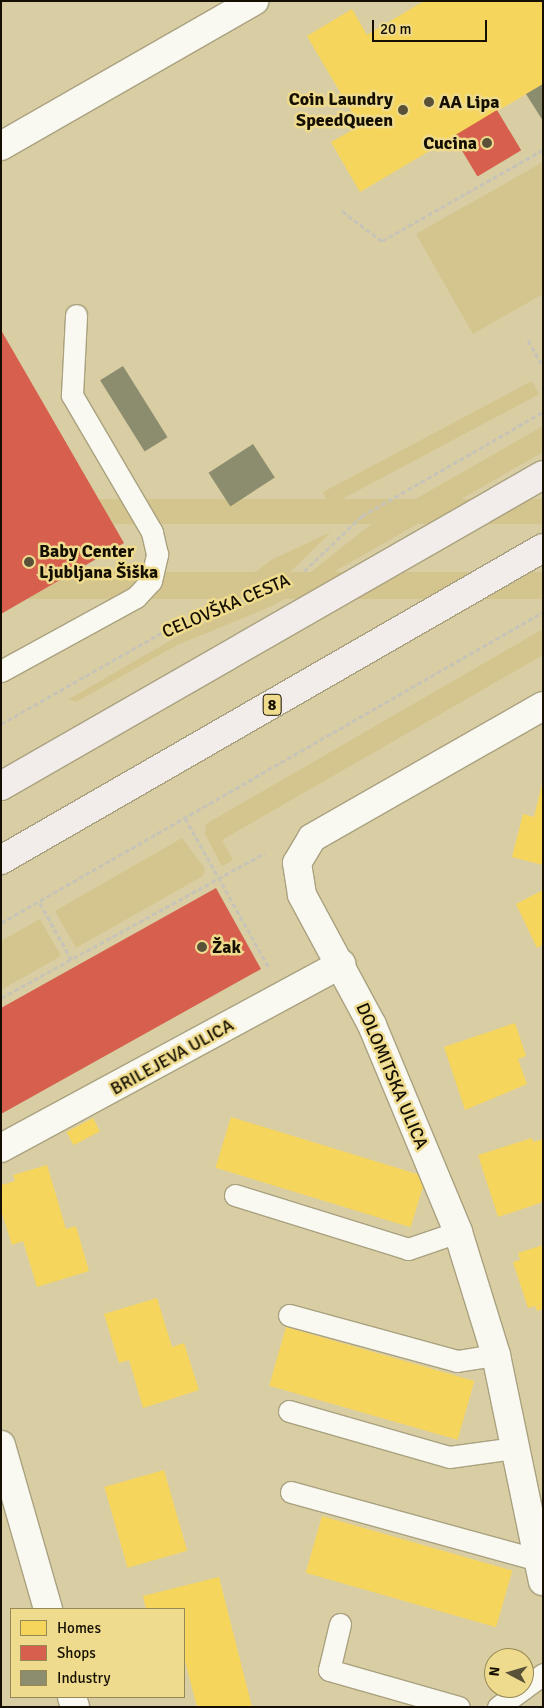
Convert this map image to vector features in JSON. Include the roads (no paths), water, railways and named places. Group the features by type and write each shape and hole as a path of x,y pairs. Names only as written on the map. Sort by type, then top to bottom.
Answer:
{"main road":[{"name":"CELOVŠKA CESTA","path":"1,786 543,475"},
{"name":"8","path":"1,860 543,548"}],"street":[{"path":"1,146 254,1"},
{"name":"DOLOMITSKA ULICA","path":"540,1571 496,1355 458,1232 342,964 302,895 298,863 312,838 543,706"},
{"name":"BRILEJEVA ULICA","path":"1,1148 342,964"},
{"path":"1,1445 48,1608"}],"lane":[{"path":"1,671 136,597 151,581 157,554 152,532 72,394 76,315"},
{"path":"235,1195 408,1248 458,1232"},
{"path":"289,1315 458,1361 496,1355"},
{"path":"289,1411 449,1458 515,1448"},
{"path":"291,1492 540,1571"},
{"path":"340,1624 329,1670 459,1707"},
{"path":"498,1707 510,1698"}],"place":[{"name":"AA Lipa","path":"429,102"},
{"name":"Coin Laundry SpeedQueen","path":"403,110"},
{"name":"Cucina","path":"487,143"},
{"name":"Baby Center Ljubljana Šiška","path":"29,562"},
{"name":"Žak","path":"202,947"}]}
